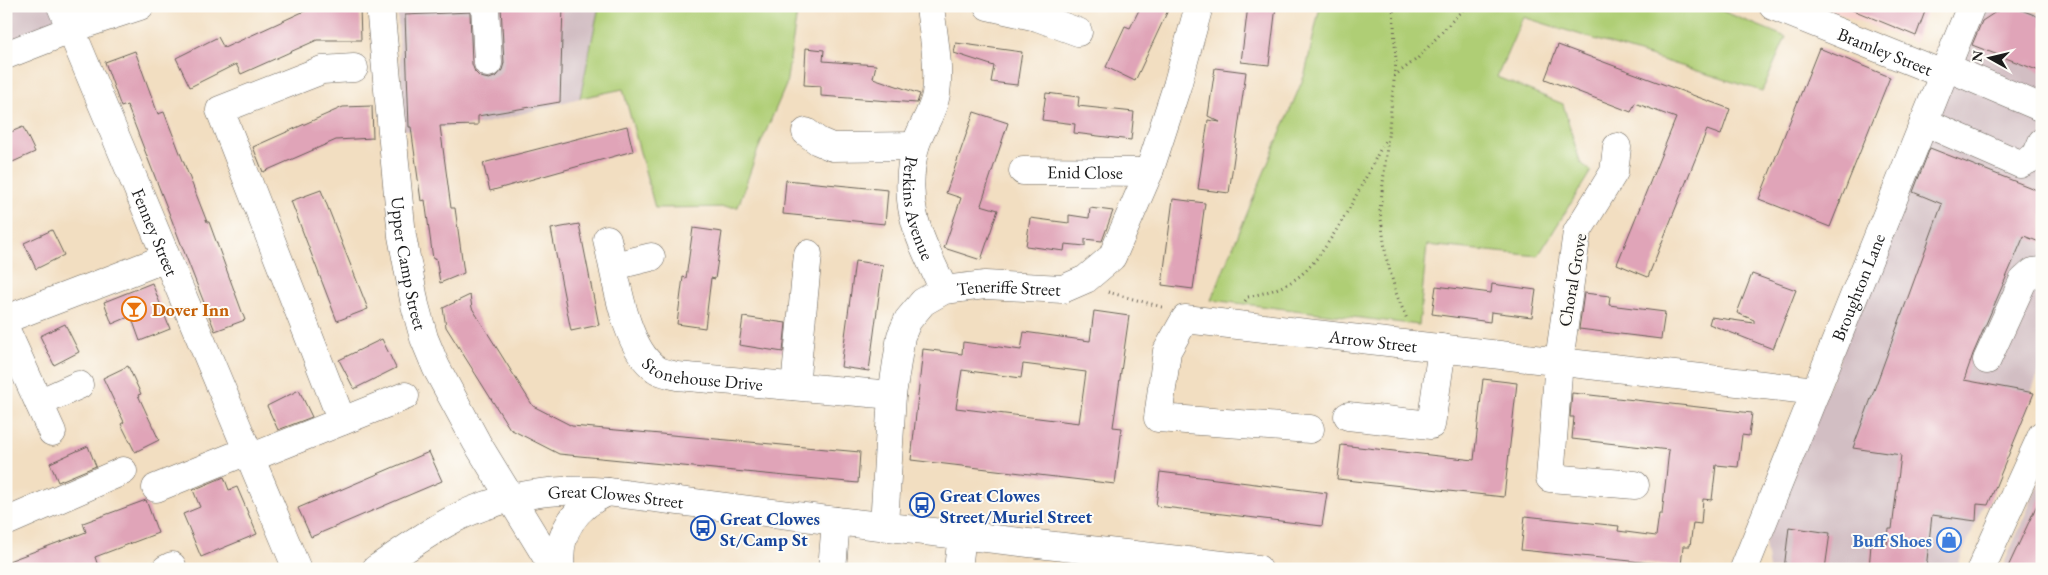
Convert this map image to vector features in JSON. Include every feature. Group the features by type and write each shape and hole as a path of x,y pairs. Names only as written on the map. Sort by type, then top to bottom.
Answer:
{"street":[{"path":"6,55 66,18 140,6"},
{"name":"Upper Camp Street","path":"380,6 402,236 415,305 436,367 510,499 554,569"},
{"path":"485,6 488,63"},
{"path":"988,6 1037,17 1078,32"},
{"name":"Teneriffe Street","path":"884,525 892,395 901,336 908,320 923,302 944,290 985,285 1063,289 1086,279 1112,257 1149,172 1177,86 1199,6"},
{"name":"Bramley Street","path":"1773,6 2042,108"},
{"name":"Broughton Lane","path":"1744,569 1971,6"},
{"name":"Perkins Avenue","path":"936,7 938,68 936,95 928,121 916,146 911,211 919,237 944,290"},
{"name":"Fenney Street","path":"66,18 297,569"},
{"path":"342,421 220,110 322,70 354,68"},
{"path":"1924,122 2020,164 2036,156 2042,142"},
{"path":"806,132 818,142 832,147 916,146"},
{"name":"Choral Grove","path":"1617,147 1614,172 1577,232 1559,361 1550,478 1635,485"},
{"name":"Enid Close","path":"1023,171 1149,172"},
{"name":"Stonehouse Drive","path":"607,239 631,338 643,358 657,371 678,376 892,395"},
{"path":"795,386 808,254"},
{"path":"614,266 651,257"},
{"path":"6,319 166,258"},
{"path":"1987,360 2023,281 2033,272 2042,271"},
{"path":"1185,319 1167,351 1158,418 1310,430"},
{"name":"Arrow Street","path":"1185,319 1816,391"},
{"path":"6,330 52,432"},
{"path":"1348,416 1431,425 1429,347"},
{"path":"39,403 79,385"},
{"path":"156,488 406,396"},
{"path":"1981,569 2042,435"},
{"path":"6,522 123,471"},
{"name":"Great Clowes Street","path":"376,569 458,517 510,499 562,491 608,492 836,521 884,525 962,535 1098,559 1258,569"},
{"path":"561,569 562,544 566,527 573,516 593,498 608,492"},
{"path":"832,569 836,521"},
{"path":"958,569 962,535"}],"path":[{"path":"1393,6 1396,62 1380,211 1386,256 1397,296 1429,347"},
{"path":"1394,76 1416,59 1466,6"},
{"path":"1230,324 1248,297 1274,290 1296,279 1317,257 1352,204 1387,137"},
{"path":"1086,279 1120,296 1159,305 1185,319"}],"shaded area":[{"path":"6,6 118,6 6,48"},
{"path":"397,6 599,6 580,98 479,125 404,130"},
{"path":"1820,6 1930,6 1915,43"},
{"path":"1992,6 2021,6 2042,15 2042,366 1956,569 1769,569 1765,543 1978,15"},
{"path":"2042,476 2042,569 2002,569"}],"green space":[{"path":"599,6 798,6 786,85 757,152 738,207 655,208 623,89 580,98"},
{"path":"1320,6 1710,6 1786,37 1762,91 1523,17 1497,77 1563,104 1580,162 1591,171 1538,256 1427,245 1419,325 1211,300 1305,74"}],"building":[{"path":"501,6 563,6 560,102 478,116 478,125 440,126 451,208 455,208 464,273 440,283 436,258 433,259 425,200 421,201 411,127 409,127 405,15 470,12 472,64 475,72 480,77 489,79 497,76 502,70 504,63"},
{"path":"1141,6 1170,6 1135,81 1106,67 1125,26 1130,28"},
{"path":"1248,6 1276,6 1269,65 1241,62"},
{"path":"1843,6 1927,6 1916,36"},
{"path":"2005,6 2011,6 2042,18 2042,72 1972,45 1982,21"},
{"path":"360,7 361,40 317,40 241,74 236,64 190,87 176,58 218,37 224,48 309,9"},
{"path":"956,43 1022,52 1017,85 991,82 994,66 954,53"},
{"path":"1558,45 1730,109 1721,135 1707,130 1648,277 1617,264 1676,118 1635,103 1631,112 1545,79"},
{"path":"806,48 824,50 823,61 876,65 873,78 920,94 917,103 821,96 821,86 804,85"},
{"path":"1819,48 1890,77 1830,227 1759,199"},
{"path":"135,51 158,114 164,112 207,222 209,222 245,320 215,331 127,105 121,107 105,62"},
{"path":"1215,68 1246,72 1229,193 1198,189 1208,120 1220,122 1208,116"},
{"path":"1046,93 1079,97 1078,106 1134,112 1131,140 1074,133 1075,124 1042,120"},
{"path":"372,106 373,138 336,140 263,172 253,147 343,107"},
{"path":"974,112 1008,123 981,205 998,210 981,260 944,248 961,198 946,193"},
{"path":"627,126 633,151 490,191 483,163"},
{"path":"23,127 35,152 6,165 6,134"},
{"path":"1930,148 2042,192 2042,243 2024,236 1973,354 1964,380 2034,393 1988,505 1977,504 1976,521 1932,515 1926,569 1869,569 1871,544 1887,545 1889,529 1892,529 1901,455 1853,448 1942,204 1913,192"},
{"path":"786,180 888,190 885,224 783,214"},
{"path":"321,190 368,309 337,321 291,201"},
{"path":"1173,199 1205,203 1193,289 1162,285"},
{"path":"1090,208 1113,211 1102,241 1085,239 1085,246 1065,244 1064,251 1026,246 1030,218 1069,223 1069,215 1089,218"},
{"path":"579,224 599,325 571,331 551,229"},
{"path":"693,228 722,232 715,279 711,278 705,328 677,324 683,277 686,278"},
{"path":"52,230 64,255 36,269 24,243"},
{"path":"855,261 883,265 869,371 841,367"},
{"path":"1752,274 1796,290 1773,349 1709,324 1711,317 1754,323 1754,320 1737,313"},
{"name":"Dover Inn","path":"152,283 170,329 140,341 131,316 112,324 104,302"},
{"path":"1492,284 1536,290 1532,317 1491,312 1490,322 1432,314 1436,286 1491,293"},
{"path":"1584,293 1610,296 1609,305 1665,312 1661,339 1579,329"},
{"path":"470,295 472,308 533,406 572,426 860,452 858,483 559,454 510,429 446,327 443,308"},
{"path":"1094,311 1129,316 1113,427 1122,428 1115,484 911,460 923,349 962,354 963,342 1021,350 1024,332 1090,341","holes":["1023,364 1086,372 1079,423 956,408 962,370 1021,378"]},
{"path":"743,317 786,323 783,352 739,345"},
{"path":"65,324 79,352 54,365 40,336"},
{"path":"382,339 396,368 354,389 339,360"},
{"path":"128,366 141,394 138,395 159,440 135,452 121,424 124,422 103,378"},
{"path":"1483,379 1517,383 1504,497 1337,479 1341,445 1474,460"},
{"path":"299,390 312,417 278,430 267,406"},
{"path":"1572,393 1752,413 1749,436 1742,435 1738,467 1716,465 1712,500 1703,499 1701,524 1693,523 1690,546 1683,546 1681,566 1521,550 1525,516 1619,526 1618,531 1656,536 1659,514 1662,514 1669,450 1572,439 1574,417 1570,417"},
{"path":"88,446 96,466 58,482 50,463"},
{"path":"429,452 442,481 311,537 298,508"},
{"path":"1160,472 1327,493 1322,526 1156,506"},
{"path":"224,477 229,490 237,487 257,534 201,557 183,514 200,507 193,490"},
{"path":"2042,494 2042,569 2007,569"},
{"path":"146,500 158,533 95,557 99,569 6,569 6,562 86,532 83,523"},
{"path":"1789,527 1830,533 1825,569 1784,569"}],"place":[{"name":"Dover Inn","path":"134,309"},
{"name":"Great Clowes Street/Muriel Street","path":"922,505"},
{"name":"Great Clowes St/Camp St","path":"703,528"},
{"name":"Buff Shoes","path":"1949,540"}]}
